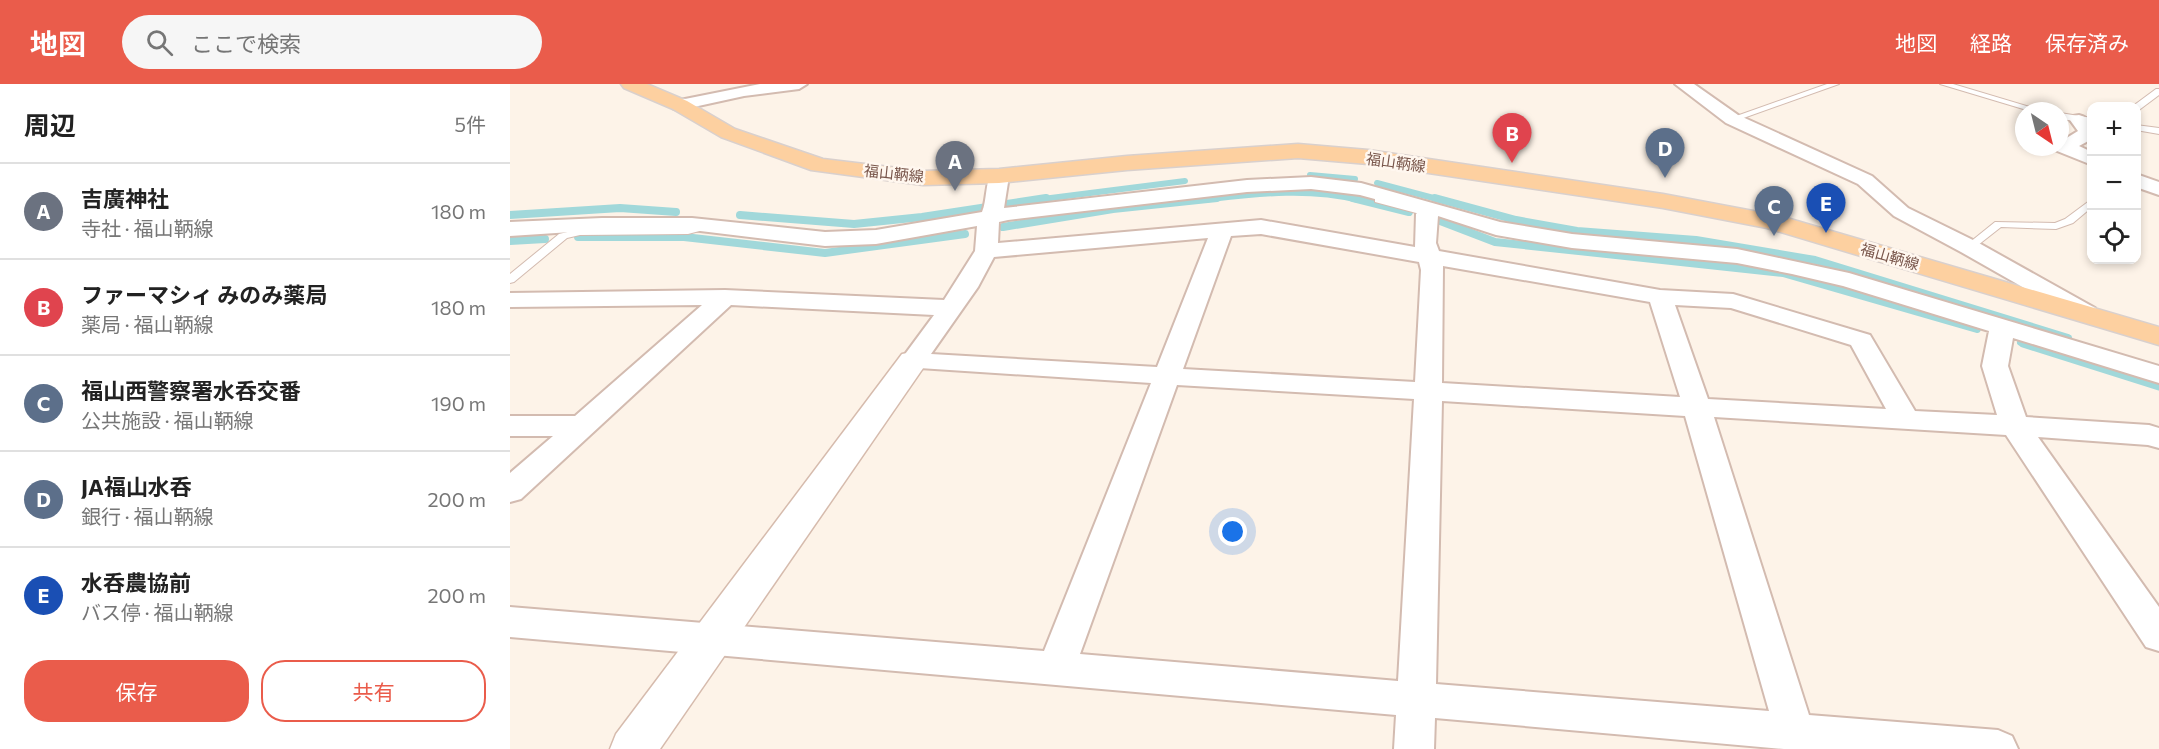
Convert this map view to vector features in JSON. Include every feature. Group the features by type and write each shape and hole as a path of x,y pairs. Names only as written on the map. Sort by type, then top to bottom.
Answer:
{"main road":[{"name":"福山鞆線","path":"631,84 680,105 728,133 819,165 924,178 999,176 1127,163 1298,151 1368,157 1663,201 1771,222 2159,336"}],"street":[{"path":"680,105 744,91 799,84"},
{"path":"1683,84 1731,119 1866,180 1900,212 1969,247 2086,313"},
{"path":"2085,121 2090,134 2064,147 2087,157"},
{"path":"633,749 966,287 986,251 999,176"},
{"path":"510,229 603,224 707,226 825,239 876,237 994,210 1247,186 1311,183 1361,189 1496,228 1572,241 1737,256 1792,267 1849,280 2159,375"},
{"path":"1414,749 1433,270 1425,243 1427,214"},
{"path":"986,251 1261,226 1660,297 1733,301 1860,340 1906,420"},
{"path":"1056,669 1223,229"},
{"path":"510,300 725,297 949,308"},
{"path":"510,491 725,297"},
{"path":"1660,297 1697,408 1794,731"},
{"path":"2002,327 1995,366 2015,426 2159,636"},
{"path":"914,361 2015,426 2149,435 2159,438"},
{"path":"510,426 580,426"},
{"path":"510,622 710,641 1415,698 1998,749"}],"lane":[{"path":"1731,119 1793,96 1835,84"},
{"path":"1944,84 2015,104"},
{"path":"2141,105 2159,92"},
{"path":"2069,118 2085,121"},
{"path":"2141,128 2159,130"},
{"path":"1346,187 1355,193 1427,214 1496,228"},
{"path":"1969,247 1999,224 2056,226 2069,221 2087,205"},
{"path":"510,280 563,236 580,232 688,231 707,226"}],"waterway":[{"path":"1310,175 1355,179"},
{"path":"1035,200 1185,181"},
{"path":"1377,183 1441,200"},
{"path":"1202,200 1300,193 1359,200"},
{"path":"740,215 854,224 922,217 1046,198"},
{"path":"1003,227 1113,209 1217,198"},
{"path":"1353,198 1409,212"},
{"path":"1435,198 1516,220 1577,231 1696,240 1815,260 2068,338"},
{"path":"510,215 620,208 676,212"},
{"path":"1435,219 1495,242 1783,273 1977,329"},
{"path":"578,237 684,237 825,253 965,234"},
{"path":"510,241 545,239"},
{"path":"2021,342 2028,344"},
{"path":"2023,343 2159,386"}],"place":[{"name":"ファーマシィ みのみ薬局","path":"1512,163"},
{"name":"JA福山水呑","path":"1665,178"},
{"name":"吉廣神社","path":"955,191"},
{"name":"水呑農協前","path":"1826,233"},
{"name":"福山西警察署水呑交番","path":"1774,236"}]}
